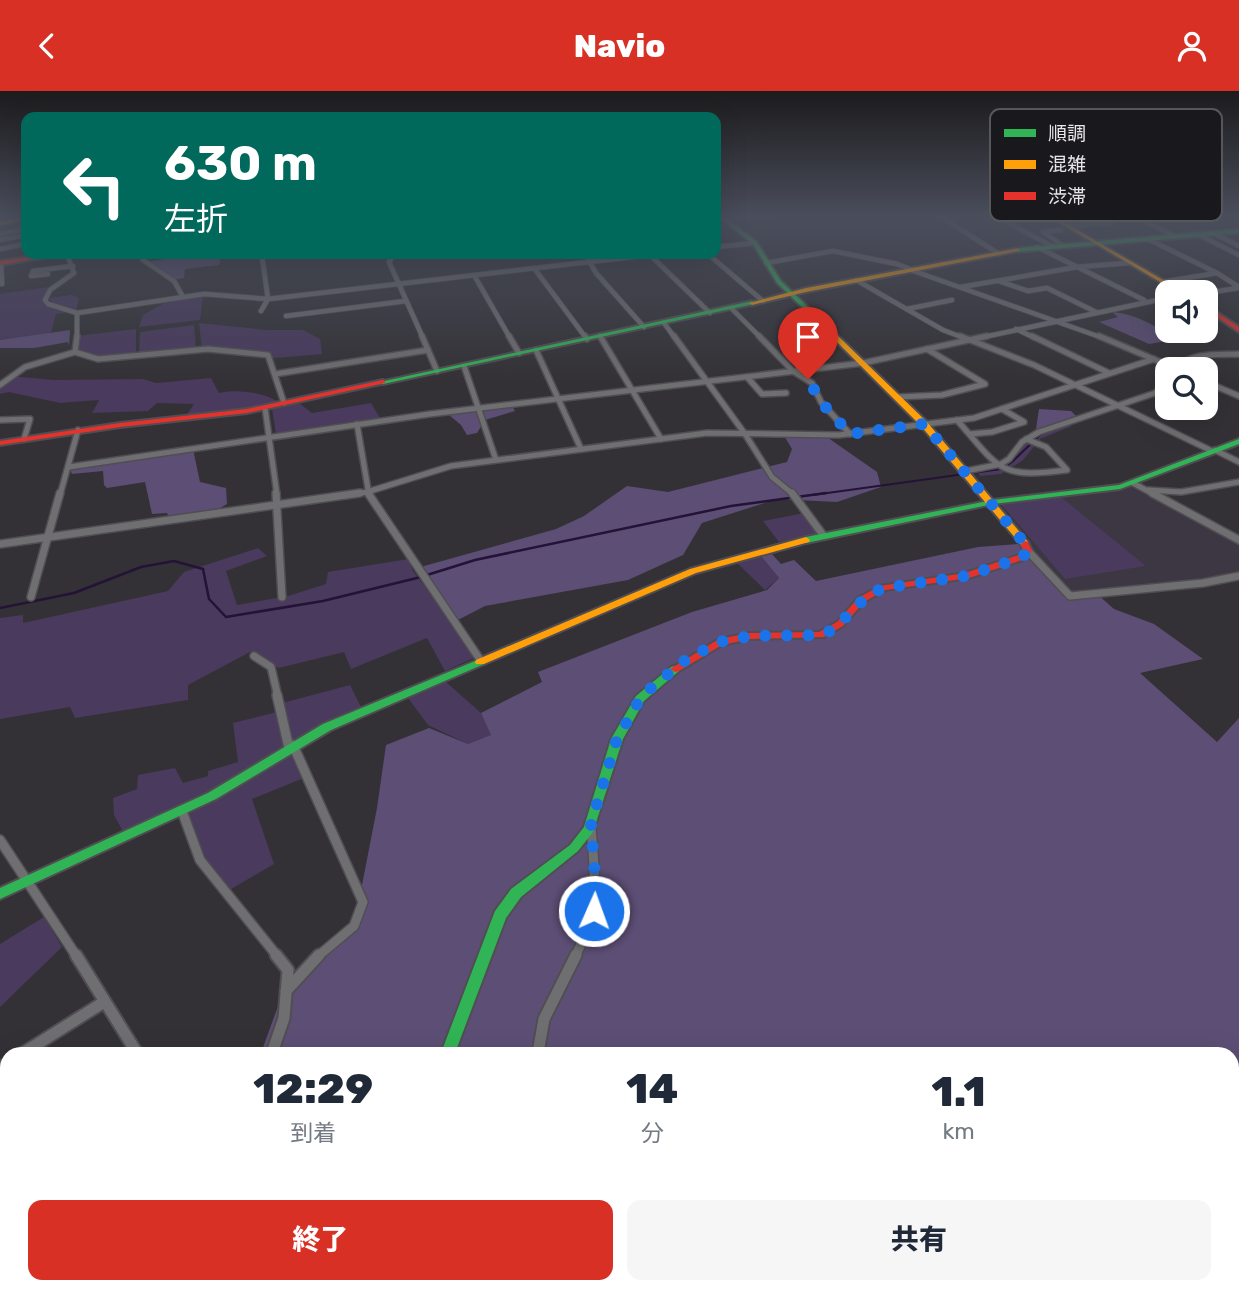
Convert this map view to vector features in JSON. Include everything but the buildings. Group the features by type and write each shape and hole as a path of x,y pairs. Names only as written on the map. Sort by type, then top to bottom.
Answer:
{"street":[{"path":"1,272 2,284"},
{"path":"33,272 31,276 48,274"},
{"path":"74,272 50,290 45,300 48,304 77,313 204,294 268,299 499,272"},
{"path":"161,272 174,281 183,297"},
{"path":"261,310 268,299 264,272"},
{"path":"393,272 437,371"},
{"path":"537,272 587,339"},
{"path":"596,272 644,327"},
{"path":"668,272 710,313"},
{"path":"729,272 763,302"},
{"path":"773,272 791,295 924,424 993,502 1028,551 1070,596 1203,583 1239,576"},
{"path":"0,443 265,408 902,272"},
{"path":"917,272 1054,321 1082,328 1154,359"},
{"path":"959,288 1049,272"},
{"path":"1087,272 1146,301"},
{"path":"1174,280 1217,273 1239,288"},
{"path":"474,275 519,353"},
{"path":"856,281 943,330 1034,365 1239,462"},
{"path":"999,281 1028,291 1047,288 1096,312"},
{"path":"1218,291 1239,288"},
{"path":"906,309 952,300"},
{"path":"69,467 478,408 863,363 1155,300"},
{"path":"286,316 406,301"},
{"path":"731,308 793,371 812,383 821,402 850,434"},
{"path":"75,352 77,313"},
{"path":"1218,315 1237,327"},
{"path":"664,323 745,434 772,477 791,491 822,535"},
{"path":"1016,330 1110,373"},
{"path":"600,336 661,439"},
{"path":"0,385 25,367 75,352 98,359 208,349 270,357 284,404"},
{"path":"898,397 942,395 985,384 927,349"},
{"path":"275,374 428,350"},
{"path":"536,350 581,449"},
{"path":"1208,357 1239,354"},
{"path":"0,544 367,492 452,466 581,449 707,433 850,434 974,418 1154,359"},
{"path":"464,366 496,460"},
{"path":"747,377 762,394 786,393"},
{"path":"1218,386 1239,396"},
{"path":"966,471 999,465 1009,459 1026,439 1155,392"},
{"path":"265,408 278,505 282,597"},
{"path":"970,435 992,432 1024,422 1002,409"},
{"path":"0,420 30,419 24,439"},
{"path":"957,420 999,465 1016,474 1066,470 1046,447 1026,439"},
{"path":"357,425 367,492 481,661"},
{"path":"31,597 78,431"},
{"path":"0,894 182,811 228,787 291,746 327,727 693,571 822,535 993,502 1106,490 1239,441"},
{"path":"1133,482 1239,540"},
{"path":"1145,489 1181,492 1239,482"},
{"path":"450,1047 500,915 516,893 574,848 591,823 617,739 640,699 687,659 719,642 739,637 813,637 828,633 840,624 861,600 876,591 966,576 1021,558 1028,551"},
{"path":"254,656 271,667 291,746 363,902 362,914 344,938 325,949 286,991"},
{"path":"182,811 200,860 288,969 280,1036 275,1047"},
{"path":"539,1047 544,1019 586,936 594,911 596,891 591,823"},
{"path":"0,840 29,881 133,1047"},
{"path":"33,1047 104,1002"}],"shaded area":[{"path":"161,272 185,272 184,278 172,280"},
{"path":"49,287 46,302 52,303 49,298 72,295 79,298 76,311 56,314 51,332 43,336 0,340 0,294"},
{"path":"203,296 200,320 139,327 143,315 166,302"},
{"path":"1112,312 1128,315 1155,326 1155,343 1149,344 1099,322 1118,317"},
{"path":"199,323 267,330 303,330 320,339 322,354 275,358 202,350"},
{"path":"194,325 196,350 139,354 140,332"},
{"path":"136,329 136,356 101,360 75,352 77,336"},
{"path":"70,330 69,346 68,342 34,348 0,348 0,340"},
{"path":"9,376 54,380 143,379 156,383 211,378 219,393 250,392 278,402 253,410 186,416 194,404 157,403 148,411 92,413 99,400 60,403 9,392 0,394 0,386"},
{"path":"299,403 312,413 371,403 380,418 276,434 272,409"},
{"path":"512,406 515,411 485,420 477,433 467,435 461,425 449,415 449,412"},
{"path":"1039,409 1071,411 1079,419 1027,438 1027,435 1036,429"},
{"path":"1065,424 1072,426 1040,439 1023,460 1011,468 1001,474 980,476 978,472 997,468 1031,436"},
{"path":"783,434 824,435 877,472 881,487 837,502 777,499 702,523 683,555 628,580 485,606 454,622 417,568 556,529 584,516 627,486 668,492 787,462 792,449"},
{"path":"193,449 200,482 226,488 227,504 210,514 171,520 167,513 152,514 145,482 107,488 104,485 103,471 72,474 69,467"},
{"path":"1133,483 1239,539 1239,576 1070,596 1028,551 993,502 1108,490"},
{"path":"1061,497 1146,566 1065,579 1001,504"},
{"path":"804,513 821,533 779,542 763,521"},
{"path":"1019,544 1025,559 1030,557 1069,594 1097,594 1114,609 1154,624 1203,659 1140,673 1217,742 1239,718 1239,1047 263,1047 286,984 354,926 377,808 386,745 429,728 468,744 491,735 481,713 542,682 538,672 692,612 767,590 779,578 761,556 772,554 781,564 794,560 816,581 978,547"},
{"path":"258,548 267,556 226,571 237,605 288,596 326,584 328,572 408,559 413,571 478,656 445,671 427,638 351,669 344,652 279,668 250,652 188,685 188,700 75,718 70,707 0,719 0,618 23,615 23,623 168,591 184,572"},
{"path":"761,556 779,578 765,590 737,563"},
{"path":"446,682 481,713 492,735 468,744 428,725 408,698"},
{"path":"350,685 363,711 293,745 282,703"},
{"path":"281,711 289,748 311,775 252,799 274,864 226,892 200,860 183,814 126,837 114,815 113,798 137,789 138,775 175,768 183,783 208,776 208,771 238,762 233,723"},
{"path":"44,917 62,947 0,1007 0,944"}],"waterway":[{"path":"1218,358 1222,357"},
{"path":"813,495 1001,469 1041,434 1129,404"},
{"path":"427,575 475,560 731,506 826,493"},
{"path":"0,608 74,593 141,567 174,561 203,569 209,599 226,617 323,601 421,577"}],"traffic: fast":[{"path":"773,272 779,282 806,308"},
{"path":"383,382 752,303"},
{"path":"806,540 993,502 1120,487 1239,441"},
{"path":"0,894 212,796 327,727 480,662"},
{"path":"450,1047 500,915 516,893 574,848 589,829 617,739 640,699 675,669"}],"traffic: slow":[{"path":"752,303 901,272"},
{"path":"1147,272 1160,280"},
{"path":"806,308 924,424 1025,544"},
{"path":"480,662 693,571 806,540"}],"traffic: jam":[{"path":"1218,315 1239,330"},
{"path":"0,443 120,425 247,411 383,382"},
{"path":"675,669 719,642 750,636 821,635 840,624 861,600 883,588 966,576 1022,557 1028,551 1025,544"}],"route":[{"path":"594,911 596,891 591,823 617,739 640,699 652,687 687,659 719,642 750,636 813,637 828,633 840,624 861,600 883,588 966,576 1021,558 1028,551 993,502 924,424 850,434 821,402 818,391 808,379"}]}
